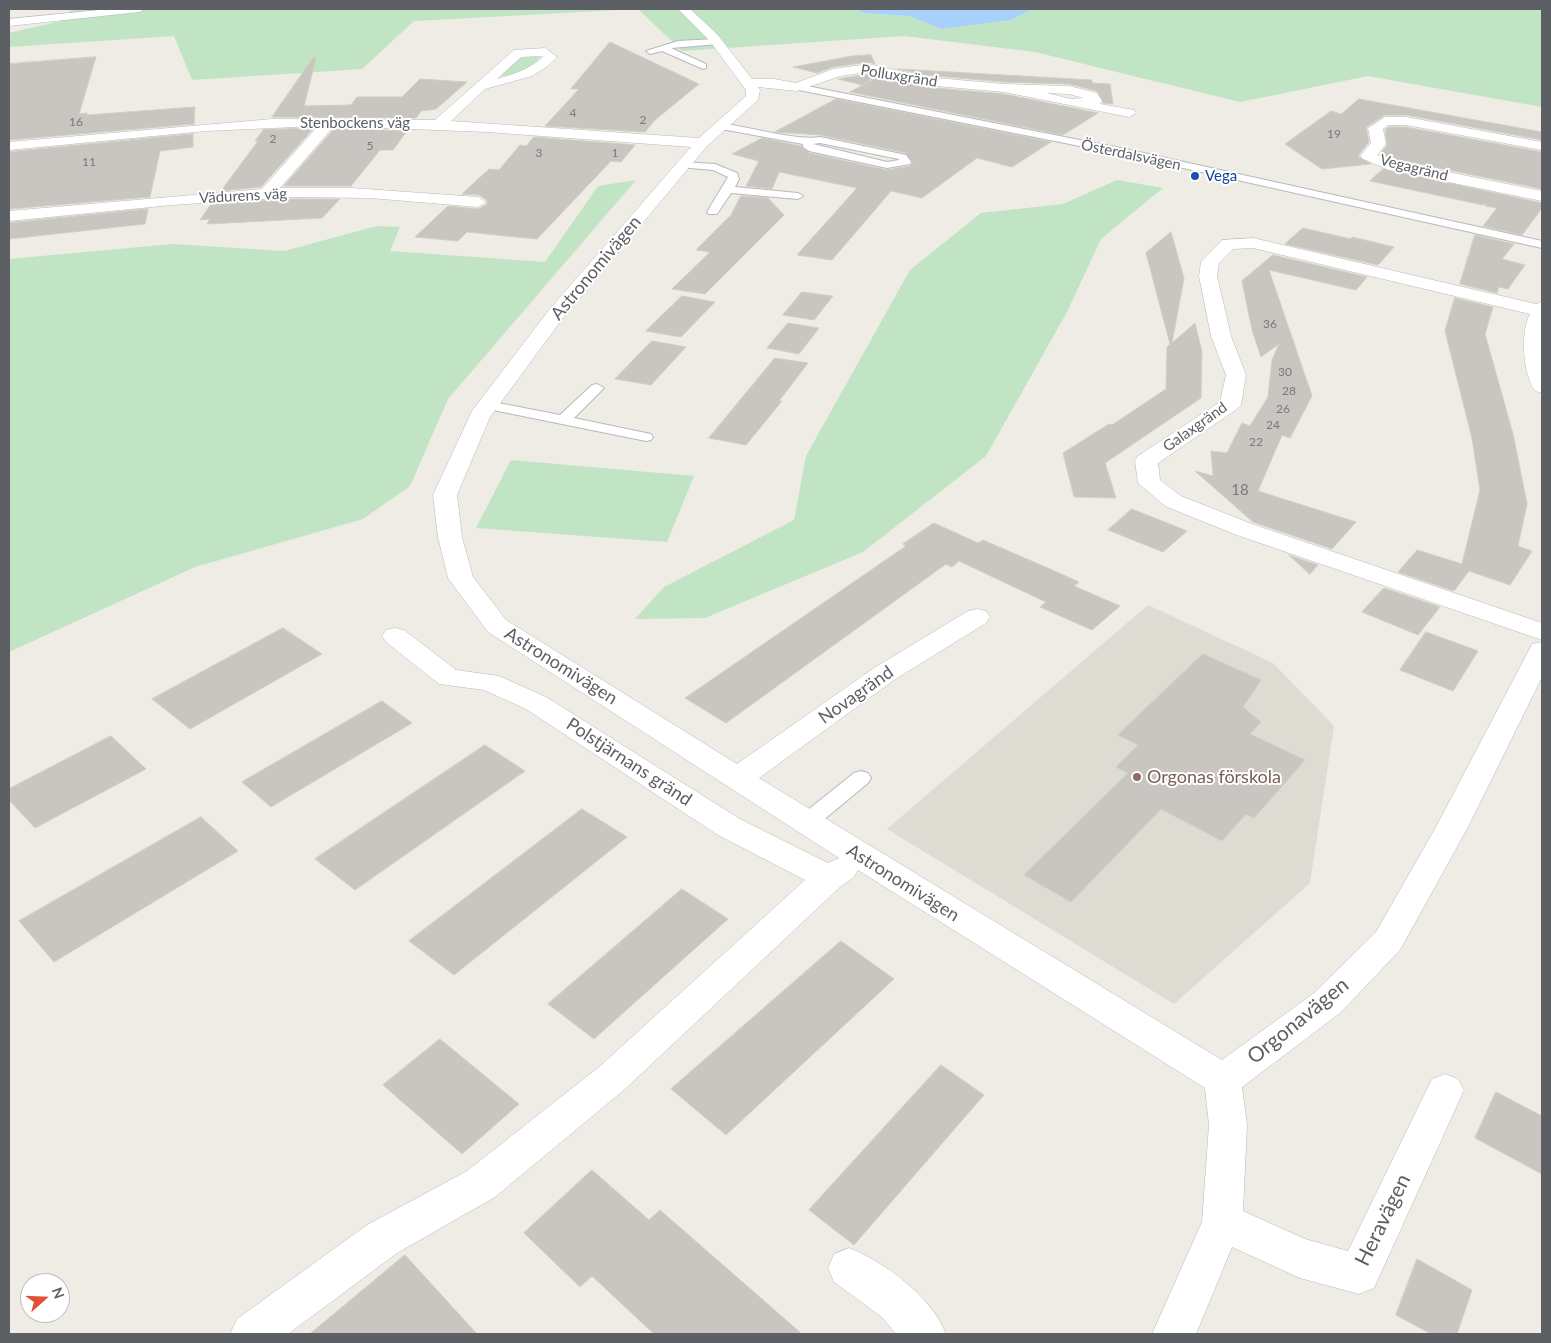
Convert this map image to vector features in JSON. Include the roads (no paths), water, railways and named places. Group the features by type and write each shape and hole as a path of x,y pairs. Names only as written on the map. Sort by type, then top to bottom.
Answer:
{"street":[{"path":"14,12 134,9"},
{"path":"9,23 134,9"},
{"path":"684,9 716,42 748,83"},
{"path":"9,23 19,18 14,12"},
{"name":"Polluxgränd","path":"797,87 838,72 869,68 925,81 1004,88 1069,90 1092,96 1095,101 1071,103"},
{"name":"Österdalsvägen","path":"748,83 774,83 797,87"},
{"name":"Astronomivägen","path":"748,83 753,90 752,97 710,135 556,314 480,416 445,495 450,538 462,578 497,626 860,856 1223,1080"},
{"path":"439,124 483,86"},
{"name":"Polluxgränd","path":"1004,88 1071,103 1129,113"},
{"name":"Vegagränd","path":"1542,146 1406,121 1385,121 1375,128 1379,144 1368,156 1388,165 1542,196"},
{"path":"266,194 329,122"},
{"name":"Stenbockens väg","path":"9,146 190,129 272,123 329,122 439,124 710,135"},
{"name":"Vädurens väg","path":"9,216 266,194 334,192 478,202"},
{"name":"Galaxgränd","path":"1542,310 1253,243 1228,244 1210,262 1208,276 1221,336 1236,375 1230,405 1146,460 1149,483 1173,501 1243,529 1542,632"},
{"path":"1542,310 1535,321 1535,362 1542,387"},
{"name":"Novagränd","path":"738,778 884,674 977,616"},
{"name":"Polstjärnans gränd","path":"394,636 449,678 488,682 536,703 729,827 829,878"},
{"name":"Orgonavägen","path":"1223,1080 1327,1003 1388,941 1452,827 1542,650"},
{"path":"252,1334 382,1239 481,1184 612,1078 829,878 860,856"},
{"path":"1174,1334 1222,1222 1228,1124 1223,1080"},
{"name":"Heravägen","path":"1222,1222 1300,1258 1359,1274 1445,1090"},
{"path":"849,1268 898,1302 924,1334"}],"lane":[{"path":"650,51 716,42"},
{"path":"663,48 703,66"},
{"name":"Österdalsvägen","path":"797,87 1140,156 1329,200 1542,245"},
{"path":"710,135 746,129 809,142 830,141 902,157 906,162 887,165 813,149 807,145 809,142"},
{"path":"684,165 715,168 729,172 734,179 713,212"},
{"path":"728,189 798,196"},
{"path":"563,420 597,388"},
{"path":"488,405 646,437"},
{"path":"807,822 861,778"}],"water":[{"path":"856,9 1038,9 1028,11 1011,20 941,29 909,16 864,13"}],"place":[{"name":"Vega","path":"1195,176"},
{"name":"Orgonas förskola","path":"1137,777"}]}
